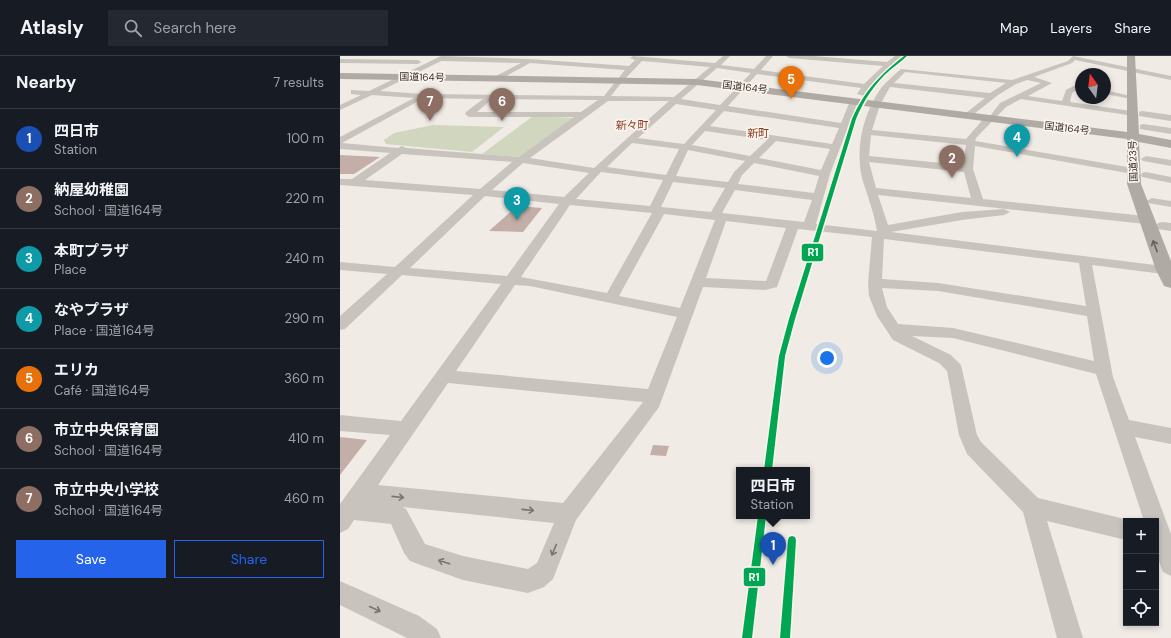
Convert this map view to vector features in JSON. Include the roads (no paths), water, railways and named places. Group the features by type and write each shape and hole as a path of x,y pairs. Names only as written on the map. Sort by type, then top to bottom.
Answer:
{"highway":[{"name":"国道23号","path":"1131,56 1136,71 1139,123 1139,173 1167,231"},
{"name":"国道23号","path":"1140,56 1129,90 1139,123 1146,159 1134,184 1145,220 1169,275"},
{"name":"国道164号","path":"340,76 697,82 991,118 1139,123 1171,144"}],"street":[{"path":"340,99 430,56"},
{"path":"471,96 496,78 537,56"},
{"path":"675,62 683,56"},
{"path":"349,508 567,202 597,170 727,56"},
{"path":"610,298 657,210 670,178 686,147 770,56"},
{"path":"789,56 888,64"},
{"path":"808,227 835,147 855,101 874,73 898,56"},
{"path":"340,325 395,272 483,192 521,160 606,98 619,80 641,57"},
{"path":"622,58 641,57 755,72 799,72 866,86"},
{"path":"799,72 810,57"},
{"path":"340,108 443,58 528,61 630,68"},
{"path":"969,115 992,96 1013,82 1070,62 1073,58 1171,78"},
{"path":"340,61 418,62"},
{"path":"1013,82 903,70 889,85 877,104 867,132 863,158 882,233 875,283 876,296 880,307 893,329 904,340 952,364 958,374 968,436 974,448 1032,507 1070,638"},
{"path":"978,202 968,169 971,138 1003,105 1048,83 1026,77"},
{"path":"889,85 992,96"},
{"path":"1065,104 1069,92 1075,88"},
{"path":"1111,92 1129,90"},
{"path":"354,92 423,96 676,100 844,126"},
{"path":"340,141 423,96"},
{"path":"490,97 469,114 582,116"},
{"path":"1020,97 1065,104 1171,131"},
{"path":"1139,123 1171,112"},
{"path":"1139,123 1171,118"},
{"path":"703,128 835,147"},
{"path":"867,132 1039,148"},
{"path":"349,508 398,516 412,545 418,553 463,568 528,581 535,581 545,571 568,514 650,408 731,186 738,174 774,138"},
{"path":"632,140 686,147 825,174"},
{"path":"1018,141 1039,148 1171,180"},
{"path":"340,146 521,160 817,197"},
{"path":"354,183 402,150"},
{"path":"863,158 968,169"},
{"path":"1146,159 1171,163"},
{"path":"340,182 483,192 808,227 882,233 1085,260 1169,275"},
{"path":"872,191 1145,220"},
{"path":"1152,200 1171,204"},
{"path":"882,233 962,216 1001,212 1026,207"},
{"path":"697,282 765,286 772,284 793,225"},
{"path":"1085,260 1104,370 1121,426 1153,518"},
{"path":"340,266 395,272 512,280 610,298 685,314"},
{"path":"875,283 938,287 1093,312"},
{"path":"893,329 953,334 1104,370"},
{"path":"444,376 654,396"},
{"path":"340,423 406,429"},
{"path":"1121,426 1171,436"},
{"path":"1032,507 1123,528"},
{"path":"349,508 568,514"},
{"path":"1159,534 1171,564"},
{"path":"340,592 410,625 428,638"}],"place":[{"name":"エリカ","path":"791,99"},
{"name":"市立中央小学校","path":"430,121"},
{"name":"市立中央保育園","path":"502,121"},
{"name":"なやプラザ","path":"1017,157"},
{"name":"納屋幼稚園","path":"952,178"},
{"name":"本町プラザ","path":"517,220"},
{"name":"四日市","path":"773,565"}],"district":[{"name":"新々町","path":"632,125"},
{"name":"新町","path":"758,133"}]}
